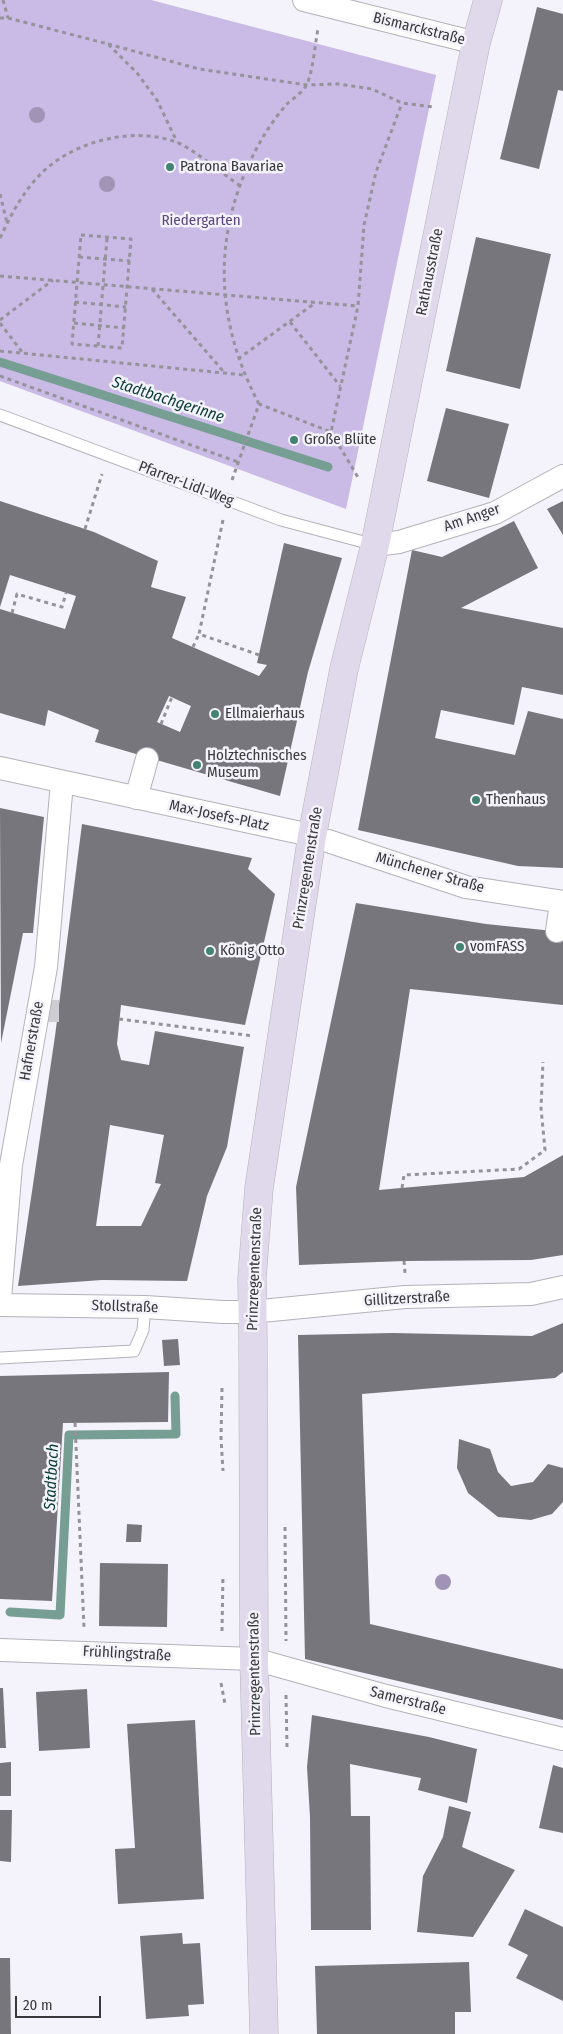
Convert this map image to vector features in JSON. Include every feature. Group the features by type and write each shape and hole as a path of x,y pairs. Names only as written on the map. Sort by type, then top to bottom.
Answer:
{"main road":[{"name":"Rathausstraße","path":"374,545 476,43 488,0"},
{"name":"Prinzregentenstraße","path":"264,2034 254,1660 253,1352 250,1312 259,1188 311,846 344,669 374,545"}],"street":[{"name":"Bismarckstraße","path":"314,2 476,43"},
{"name":"Am Anger","path":"374,545 399,542 495,513 563,476"},
{"path":"136,798 147,759"},
{"name":"Max-Josefs-Platz","path":"0,768 301,833"},
{"name":"Hafnerstraße","path":"0,1299 11,1165 46,967 62,782"},
{"name":"Münchener Straße","path":"328,841 466,887 562,902"},
{"path":"557,931 562,902"},
{"name":"Gillitzerstraße","path":"250,1312 405,1297 531,1294 563,1287"},
{"name":"Stollstraße","path":"0,1305 145,1307 250,1312"},
{"name":"Frühlingstraße","path":"0,1650 86,1651 221,1660 254,1660"},
{"name":"Samerstraße","path":"254,1660 386,1696 563,1739"}],"lane":[{"name":"Pfarrer-Lidl-Weg","path":"0,415 281,520 374,545"},
{"path":"0,1358 134,1351 144,1330 145,1307"}],"path":[{"path":"4,0 8,18"},
{"path":"314,2 307,85 287,105 264,134 239,185 232,206 224,258 224,294 229,331 244,375 259,404 331,432 360,482"},
{"path":"0,18 8,18 199,69 307,85 339,84 356,86 402,102 440,108"},
{"path":"108,44 137,73 157,100 177,143"},
{"path":"331,432 358,306 364,225 376,172 402,102"},
{"path":"0,238 18,202 37,178 61,158 84,147 121,137 142,137 177,143 239,185"},
{"path":"0,194 7,223"},
{"path":"81,235 131,240 122,348 72,344 79,257 81,235"},
{"path":"98,346 107,238"},
{"path":"79,257 130,261"},
{"path":"0,276 358,306"},
{"path":"22,352 0,321 53,280"},
{"path":"152,288 224,371"},
{"path":"75,302 126,307"},
{"path":"238,359 316,302"},
{"path":"290,322 340,387"},
{"path":"74,323 124,328"},
{"path":"0,351 224,371 244,375"},
{"path":"0,376 238,462"},
{"path":"193,647 199,634 226,499 259,404"},
{"path":"85,529 108,454"},
{"path":"12,613 16,594 62,607 66,593"},
{"path":"199,634 259,655"},
{"path":"162,724 172,698"},
{"path":"119,1020 261,1037"},
{"path":"402,1188 404,1175 519,1169 545,1150 541,1108 543,1062"},
{"path":"75,1423 74,1446 86,1651"}],"green space":[{"name":"Riedergarten","path":"0,0 151,0 436,75 346,509 0,381"}],"building":[{"path":"537,7 563,14 563,91 558,90 539,169 500,159"},
{"path":"476,237 551,254 520,389 446,371"},
{"path":"446,408 509,424 489,498 427,481"},
{"path":"0,501 94,532 158,561 151,587 186,597 172,638 259,676 267,665 257,663 284,543 342,558 308,672 280,796 95,742 99,730 48,710 45,726 0,713 0,609 65,629 76,596 10,575 0,607","holes":["169,696 191,706 180,732 157,722"]},
{"path":"563,501 563,535 547,509"},
{"path":"514,521 538,568 461,608 563,628 563,695 522,687 514,725 441,710 435,738 515,755 528,711 563,719 563,868 518,866 358,830 412,550 442,557"},
{"path":"0,808 44,817 33,933 23,933 1,1043"},
{"path":"82,824 252,858 248,869 275,894 245,1025 121,1005 117,1044 121,1060 149,1065 155,1031 244,1047 227,1147 207,1196 187,1281 102,1280 18,1286 55,1036","holes":["110,1125 164,1135 155,1183 161,1184 141,1226 96,1226"]},
{"path":"356,903 486,924 563,932 563,1005 410,989 379,1190 524,1177 563,1155 563,1255 531,1260 404,1261 299,1265 296,1187"},
{"path":"563,1323 563,1372 555,1378 362,1394 370,1624 563,1669 563,1720 305,1659 298,1335 393,1333 532,1336"},
{"path":"178,1339 180,1365 164,1366 162,1340"},
{"path":"169,1372 168,1422 63,1423 52,1601 0,1599 0,1376"},
{"path":"459,1439 490,1449 498,1472 511,1486 533,1482 548,1464 563,1468 563,1502 552,1514 531,1520 498,1517 468,1493 457,1468"},
{"path":"127,1524 142,1525 141,1542 126,1542"},
{"path":"100,1563 168,1564 167,1627 99,1626"},
{"path":"0,1688 3,1688 6,1748 0,1748"},
{"path":"87,1689 90,1748 39,1751 36,1692"},
{"path":"312,1715 429,1737 477,1749 467,1803 418,1790 421,1778 350,1764 351,1816 370,1816 371,1930 311,1930 310,1817 307,1767"},
{"path":"195,1720 204,1899 118,1904 115,1849 135,1848 127,1724"},
{"path":"11,1762 11,1796 0,1796 0,1763"},
{"path":"553,1765 563,1768 563,1833 539,1828"},
{"path":"449,1806 471,1812 462,1847 515,1870 473,1937 417,1932 423,1876 443,1837"},
{"path":"0,1810 12,1810 11,1862 0,1861"},
{"path":"525,1909 563,1927 563,2001 516,1978 528,1955 508,1945"},
{"path":"182,1933 183,1944 200,1943 204,2004 188,2005 189,2016 146,2019 140,1936"},
{"path":"0,1958 10,1958 11,2034 0,2034"},
{"path":"469,1962 471,2012 455,2012 455,2034 317,2034 315,1966"}],"waterway":[{"name":"Stadtbachgerinne","path":"0,362 328,467"},
{"name":"Stadtbach","path":"10,1612 60,1615 69,1435 176,1434 175,1396"}],"tunnel":[{"path":"38,1011 59,1011"}],"place":[{"name":"Patrona Bavariae","path":"170,167"},
{"name":"Große Blüte","path":"294,440"},
{"name":"Ellmaierhaus","path":"215,714"},
{"name":"Holztechnisches Museum","path":"197,765"},
{"name":"Thenhaus","path":"476,800"},
{"name":"vomFASS","path":"460,947"},
{"name":"König Otto","path":"210,951"}]}
